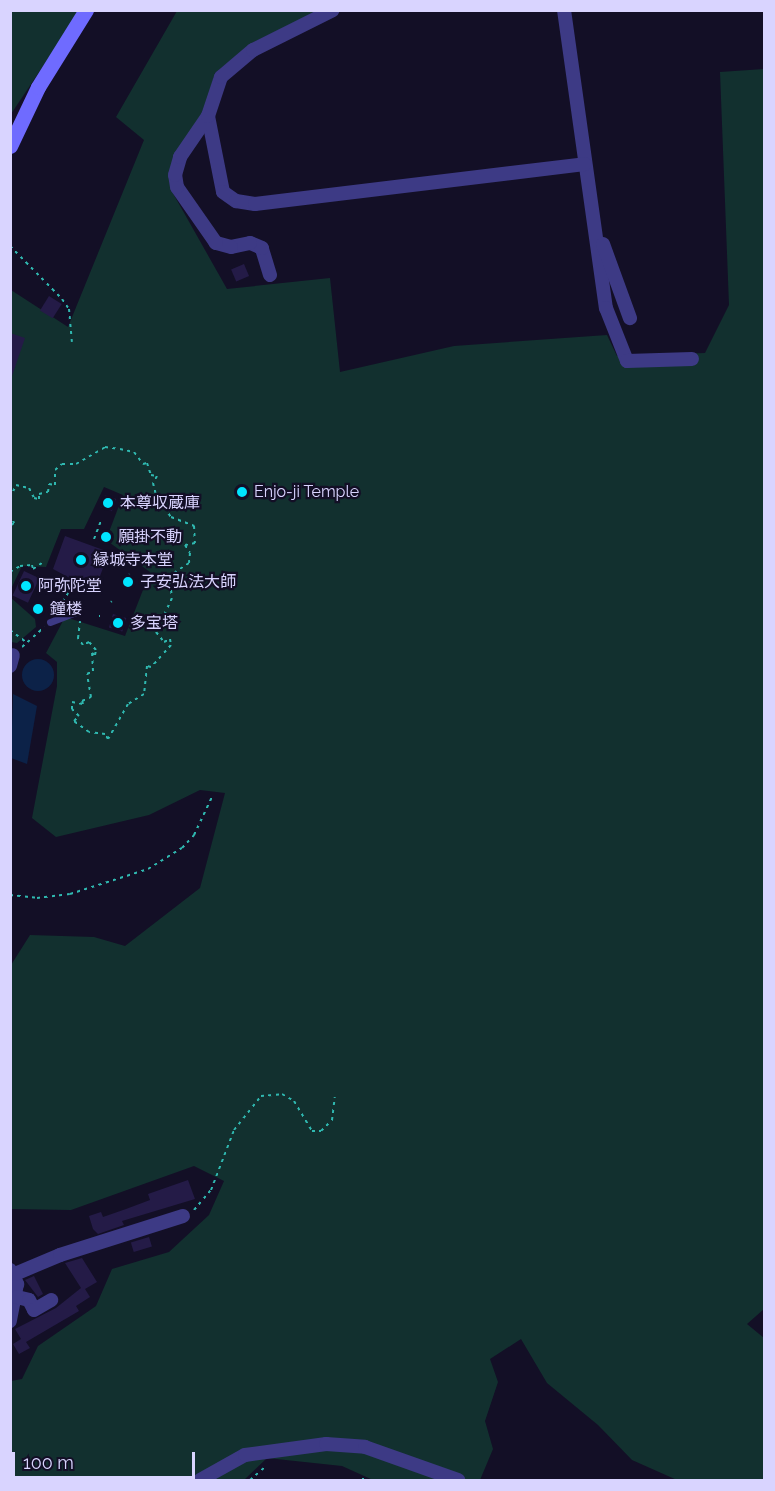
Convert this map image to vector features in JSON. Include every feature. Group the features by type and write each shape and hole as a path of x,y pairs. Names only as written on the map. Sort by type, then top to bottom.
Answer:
{"main road":[{"path":"10,146 38,87 86,10"}],"street":[{"path":"270,275 262,248 250,243 231,247 216,243 177,187 175,175 180,157 208,116 220,77 253,50 333,10"},
{"path":"564,10 606,308 627,362 692,359"},
{"path":"208,116 223,192 236,201 255,204 585,164"},
{"path":"597,240 603,242 630,318"},
{"path":"10,1321 17,1298 13,1272 183,1216"},
{"path":"17,1298 29,1300 34,1310 51,1300"},
{"path":"200,1480 245,1455 326,1444 365,1447 458,1480"}],"lane":[{"path":"50,622 78,611"}],"path":[{"path":"10,246 62,298 71,317 72,342"},
{"path":"10,498 16,485 28,488 34,498 39,499 39,494 48,492 49,484 55,485 55,470 62,464 76,464 105,447 120,449 134,452 147,463 151,476 157,476 153,483 156,495 171,517 194,526 195,543 185,545 190,553 189,563 175,572 170,582 172,598 156,632 164,642 170,639 171,645 151,667 147,666 144,694 128,704 108,739 105,734 88,732 74,721 79,716 72,709 72,702 82,704 91,697 87,674 93,671 92,653 95,655 96,650 89,642 83,645 78,638 80,621"},
{"path":"10,514 10,526"},
{"path":"94,539 102,518"},
{"path":"10,572 20,566 32,564 33,568 45,561"},
{"path":"12,661 27,643 50,622 71,588"},
{"path":"10,630 27,643"},
{"path":"10,895 37,898 70,894 148,869 182,848 194,835 212,797"},
{"path":"183,1216 206,1198 234,1130 261,1096 282,1094 294,1101 312,1131 321,1131 332,1119 335,1097"}],"green space":[{"path":"11,11 80,11 11,114"},
{"path":"177,11 318,11 252,43 215,73 203,115 170,188 227,289 330,278 340,372 454,346 607,335 617,356 705,353 729,305 720,72 764,69 764,1309 747,1324 764,1338 764,1480 677,1480 632,1460 598,1425 547,1383 521,1339 490,1359 498,1382 485,1421 493,1449 480,1480 373,1480 342,1466 267,1458 244,1480 11,1480 11,1381 22,1379 38,1346 96,1306 112,1269 169,1252 209,1215 224,1181 194,1166 71,1210 11,1209 11,965 30,935 94,937 125,946 200,888 225,793 200,790 149,815 56,837 32,818 57,686 57,662 46,653 65,617 125,636 150,572 106,540 123,495 104,487 84,529 61,529 46,567 22,566 11,589 11,290 68,327 144,140 116,117"},
{"path":"10,597 35,619 36,627 17,643 11,642"}],"water":[{"path":"38,659 49,664 54,675 49,686 38,691 27,686 22,675 27,664"},
{"path":"13,694 37,706 27,764 11,758"}],"building":[{"path":"244,264 249,276 236,281 231,269"},
{"path":"49,296 62,304 53,318 40,310"},
{"path":"10,333 25,338 12,376 10,375"},
{"name":"本尊収蔵庫","path":"105,495 116,499 112,511 101,507"},
{"name":"縁城寺本堂","path":"65,536 109,552 97,584 83,579 81,584 53,569"},
{"name":"阿弥陀堂","path":"24,571 39,578 28,603 13,595"},
{"name":"多宝塔","path":"113,614 126,618 122,631 109,627"},
{"path":"188,1180 195,1199 122,1221 124,1225 98,1234 93,1229 89,1216 101,1212 103,1217 126,1209 150,1200 148,1194"},
{"path":"149,1237 152,1247 134,1252 131,1243"},
{"path":"82,1258 97,1282 85,1289 90,1297 76,1306 79,1311 26,1342 30,1348 19,1354 13,1344 21,1339 15,1329 56,1308 81,1288 65,1263"},
{"path":"34,1276 43,1294 38,1297 25,1280"}],"place":[{"name":"Enjo-ji Temple","path":"242,492"},
{"name":"本尊収蔵庫","path":"108,503"},
{"name":"願掛不動","path":"106,537"},
{"name":"縁城寺本堂","path":"81,560"},
{"name":"子安弘法大師","path":"128,582"},
{"name":"阿弥陀堂","path":"26,586"},
{"name":"鐘楼","path":"38,609"},
{"name":"多宝塔","path":"118,623"}]}
